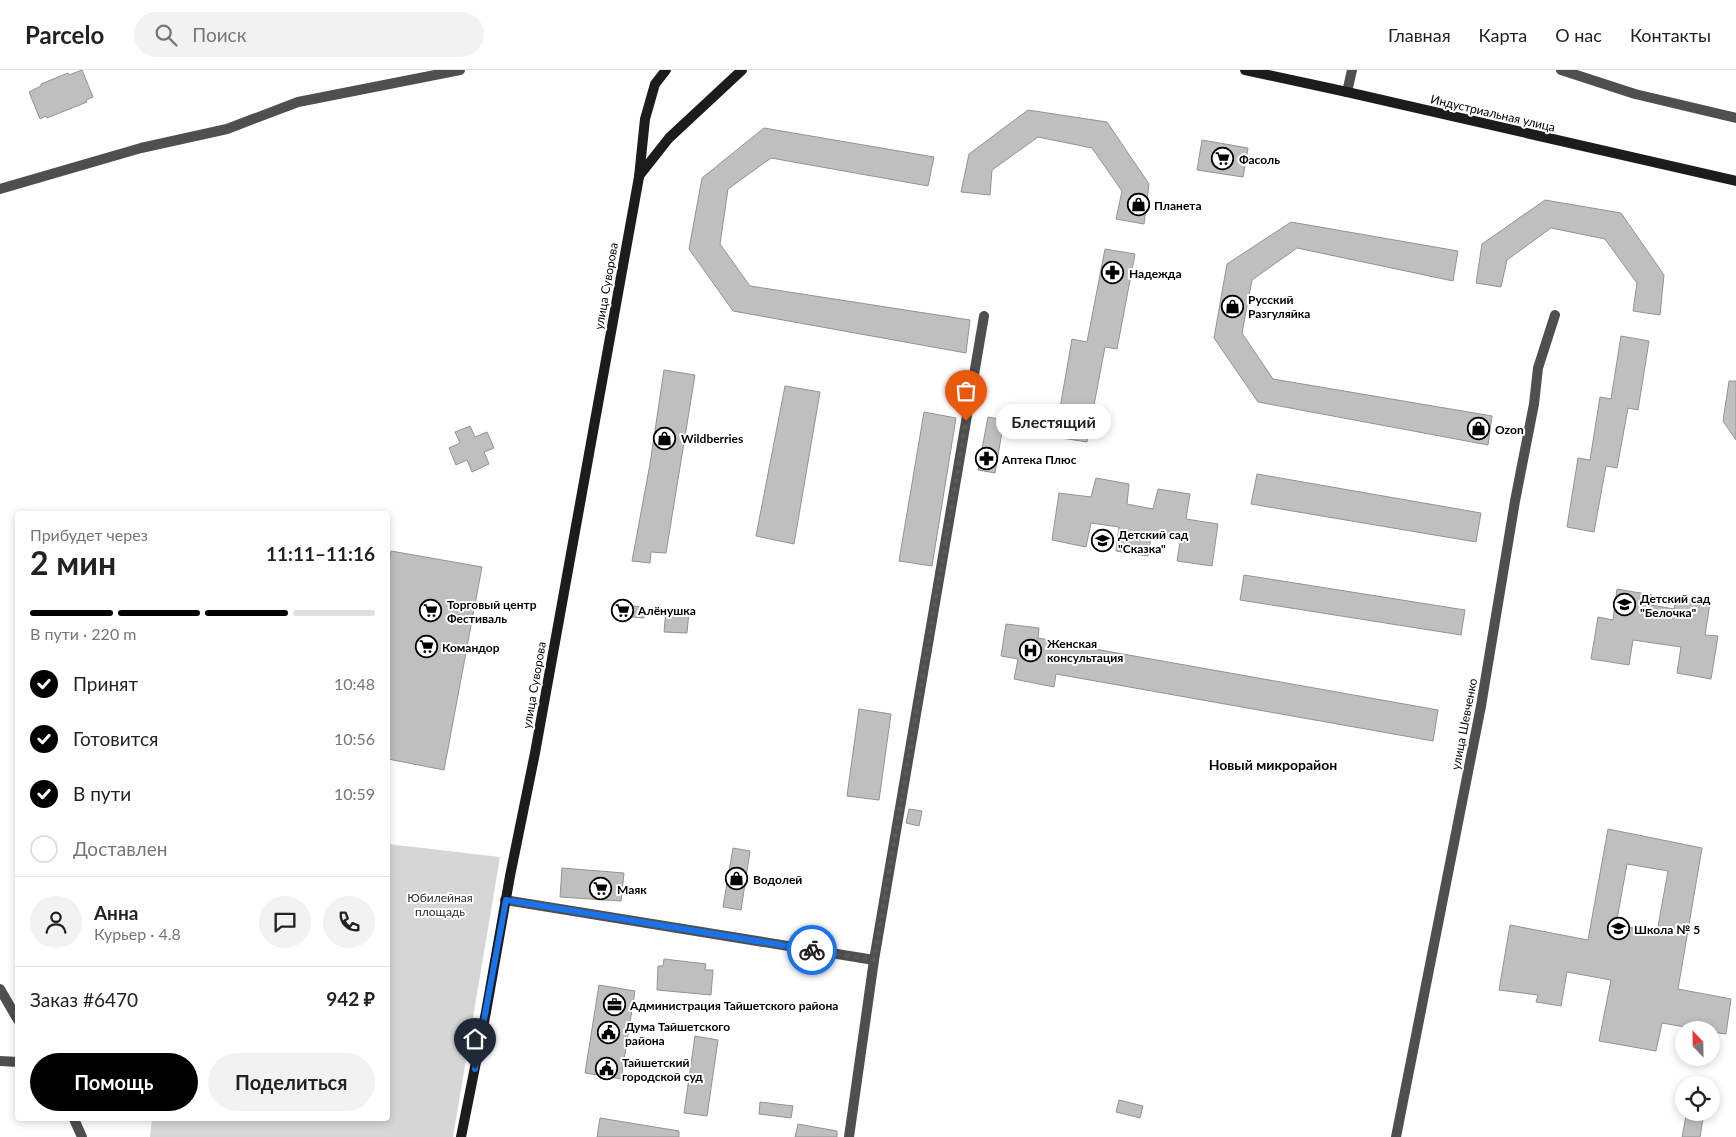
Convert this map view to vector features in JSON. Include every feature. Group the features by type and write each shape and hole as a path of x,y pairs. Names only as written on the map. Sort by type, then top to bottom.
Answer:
{"street":[{"path":"0,189 141,148 227,128 298,102 460,70"},
{"name":"улица Суворова","path":"461,1137 535,753 638,177 645,119 655,84 666,70"},
{"path":"638,177 669,138 742,70"},
{"name":"Индустриальная улица","path":"1245,70 1736,181"},
{"path":"1348,92 1352,70"},
{"path":"1561,70 1635,94 1736,118"},
{"name":"улица Шевченко","path":"1396,1137 1481,706 1515,501 1534,404 1538,368 1555,315"},
{"path":"849,1137 874,960 984,316"},
{"path":"506,900 874,960"},
{"path":"0,989 15,1015"},
{"path":"0,1061 15,1062"},
{"path":"75,1121 82,1137"}],"green space":[{"name":"Юбилейная площадь","path":"390,844 500,857 453,1137 150,1137 152,1121 390,1121"}],"building":[{"path":"82,70 93,97 86,100 87,102 40,119 29,92 41,86 41,84 68,73 69,75"},
{"path":"1028,110 1107,122 1149,184 1144,224 1116,219 1122,191 1092,148 1038,137 992,170 990,195 961,192 969,154"},
{"path":"764,128 934,157 928,186 771,158 728,189 720,244 750,286 970,320 966,353 733,311 689,249 702,178"},
{"name":"Фасоль","path":"1202,140 1248,148 1243,177 1197,170"},
{"path":"1545,200 1621,213 1664,275 1660,315 1633,311 1637,283 1605,239 1551,228 1507,260 1501,287 1476,283 1482,244"},
{"path":"1291,222 1458,251 1453,281 1297,248 1252,280 1242,333 1273,379 1492,416 1488,445 1258,402 1214,338 1227,264"},
{"path":"1105,249 1135,254 1117,349 1105,347 1087,442 1055,437 1072,339 1087,342"},
{"path":"1621,336 1649,341 1638,410 1628,408 1617,468 1606,466 1594,532 1567,527 1578,458 1590,460 1600,397 1611,399"},
{"path":"664,370 695,375 666,553 651,552 650,563 632,561 650,464"},
{"path":"1729,381 1736,381 1736,440 1723,421"},
{"path":"785,386 820,392 794,544 756,536"},
{"path":"924,412 956,418 932,566 899,561"},
{"path":"988,417 1004,420 995,473 978,470"},
{"path":"470,426 475,437 487,432 494,448 484,452 489,464 472,472 467,460 456,465 449,448 460,443 455,432"},
{"path":"1257,474 1481,513 1476,542 1251,504"},
{"path":"1096,478 1129,484 1127,504 1153,509 1158,489 1190,494 1186,519 1218,524 1212,566 1177,561 1181,536 1152,532 1148,556 1116,551 1119,527 1091,523 1086,547 1052,540 1059,493 1091,497"},
{"path":"391,551 482,567 444,770 390,759"},
{"path":"1244,575 1465,610 1461,635 1240,600"},
{"path":"1617,589 1652,595 1651,605 1674,609 1676,598 1710,603 1705,635 1718,636 1711,679 1677,673 1681,647 1633,640 1629,665 1591,659 1598,617 1613,620"},
{"path":"620,605 645,607 644,618 619,616"},
{"path":"666,610 689,611 687,633 664,632"},
{"path":"1006,624 1039,628 1038,638 1061,643 1438,710 1433,741 1056,674 1054,687 1014,679 1018,659 1001,656"},
{"path":"859,709 891,714 879,800 847,796"},
{"path":"909,809 922,811 919,826 906,823"},
{"path":"1608,829 1702,848 1678,989 1731,999 1726,1034 1720,1033 1720,1021 1675,1021 1675,1025 1662,1023 1656,1051 1599,1041 1611,980 1567,972 1561,1006 1536,1002 1538,995 1499,990 1510,925 1588,940","holes":["1627,864 1668,871 1657,932 1616,925"]},
{"name":"Водолей","path":"733,848 750,851 741,910 723,907"},
{"path":"562,868 624,873 621,901 560,897"},
{"path":"664,959 706,964 705,970 713,970 711,995 657,990 658,966 663,966"},
{"path":"599,985 635,991 621,1079 585,1073"},
{"path":"695,1036 718,1040 707,1116 684,1113"},
{"path":"1119,1100 1143,1106 1140,1118 1116,1112"},
{"path":"760,1102 793,1106 791,1118 759,1114"},
{"path":"600,1118 679,1131 679,1137 597,1137"},
{"path":"1685,1121 1703,1121 1700,1137 1682,1137"},
{"path":"798,1124 837,1131 837,1137 795,1137"}],"way so far":[{"path":"812,950 874,960 966,421"}],"place":[{"name":"Фасоль","path":"1223,159"},
{"name":"Планета","path":"1138,205"},
{"name":"Надежда","path":"1113,273"},
{"name":"Русский Разгуляйка","path":"1232,306"},
{"name":"Блестящий","path":"966,421"},
{"name":"Ozon","path":"1479,429"},
{"name":"Wildberries","path":"665,438"},
{"name":"Аптека Плюс","path":"986,459"},
{"name":"Детский сад \"Сказка\"","path":"1102,541"},
{"name":"Детский сад \"Белочка\"","path":"1624,605"},
{"name":"Алёнушка","path":"622,610"},
{"name":"Торговый центр Фестиваль","path":"431,611"},
{"name":"Командор","path":"426,647"},
{"name":"Женская консультация","path":"1031,650"},
{"name":"Водолей","path":"737,879"},
{"name":"Маяк","path":"601,889"},
{"name":"Школа № 5","path":"1618,929"},
{"name":"Администрация Тайшетского района","path":"614,1005"},
{"name":"Дума Тайшетского района","path":"609,1033"},
{"name":"Тайшетский городской суд","path":"606,1069"}],"district":[{"name":"Новый микрорайон","path":"1273,764"}],"route":[{"path":"475,1069 506,900 812,950"}]}
